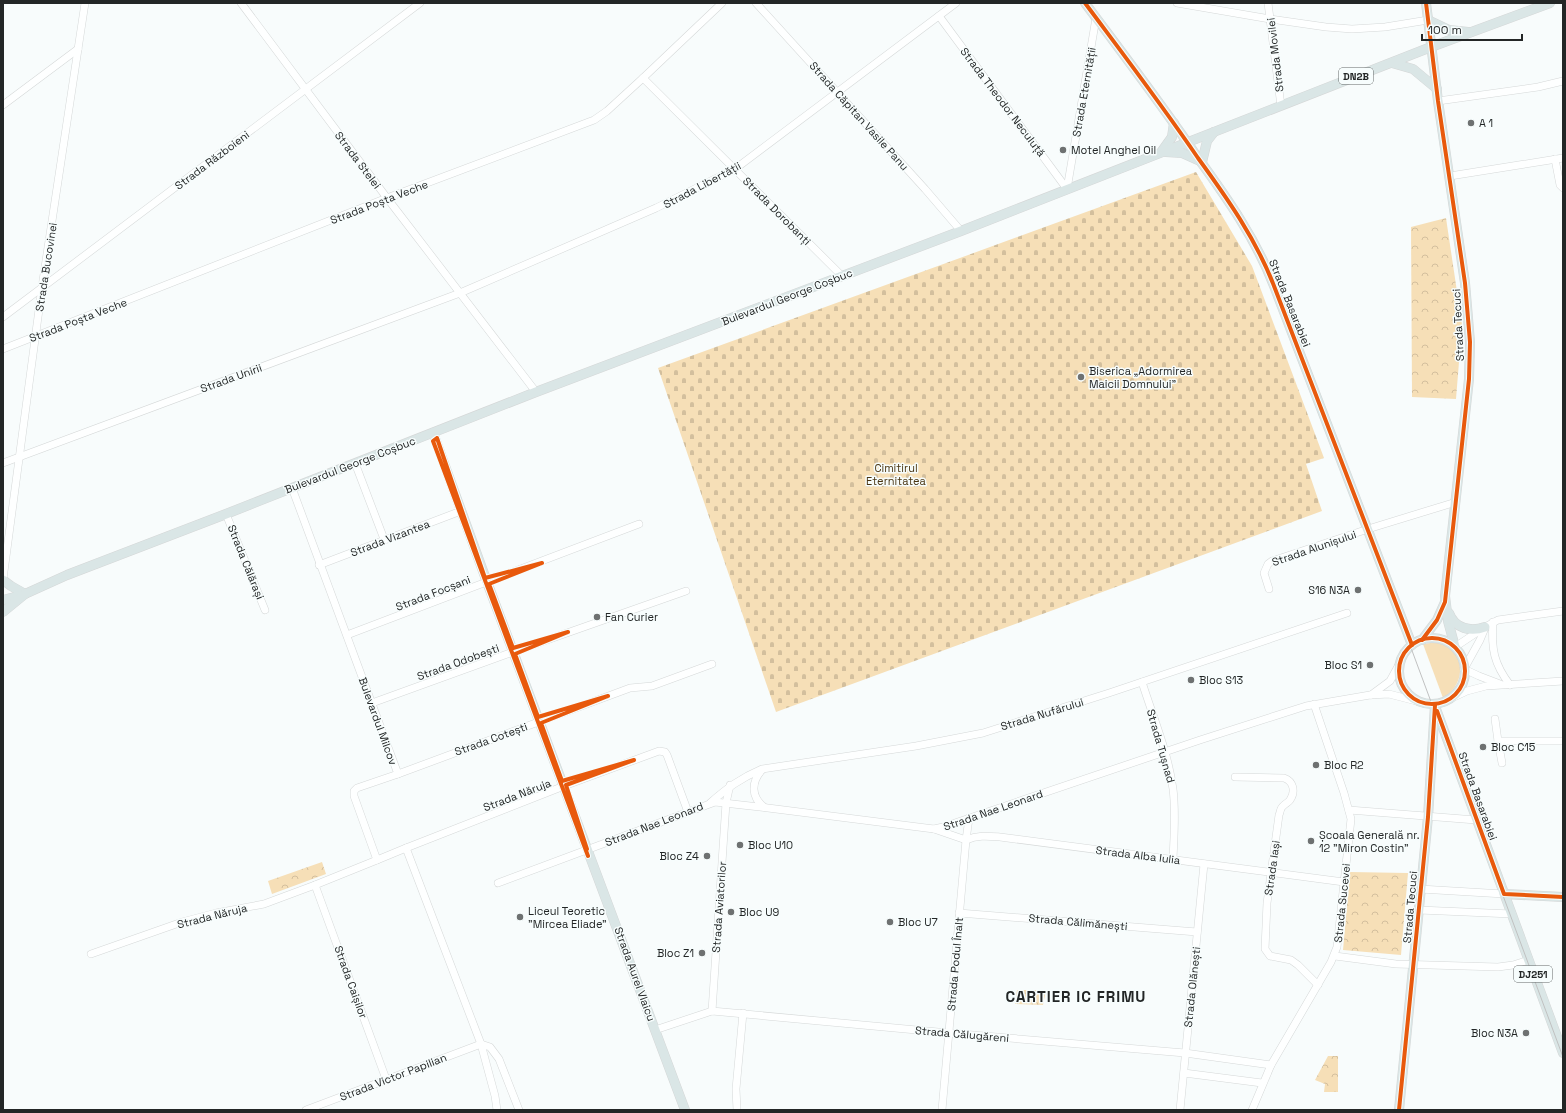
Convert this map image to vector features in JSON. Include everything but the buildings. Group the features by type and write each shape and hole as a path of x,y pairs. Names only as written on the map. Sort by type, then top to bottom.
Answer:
{"main road":[{"name":"Strada Basarabiei","path":"1084,3 1202,162 1255,245 1268,271 1412,645"},
{"name":"Strada Tecuci","path":"1426,3 1438,100 1465,284 1470,342 1469,379 1445,602 1455,648"},
{"name":"Bulevardul George Coșbuc","path":"3,600 25,594 67,575 536,392 961,231 1431,47 1550,3"},
{"path":"1428,20 1449,30 1471,33"},
{"path":"1392,63 1413,69 1437,89"},
{"path":"1161,152 1172,137 1174,123"},
{"path":"1161,152 1182,153 1202,162 1207,141 1215,131"},
{"name":"Strada Aurel Vlaicu","path":"433,433 513,652 685,1110"},
{"path":"3,579 11,586 25,594"},
{"name":"Bulevardul George Coșbuc","path":"3,612 25,594"},
{"name":"Strada Tecuci","path":"1422,640 1437,620 1445,602"},
{"path":"1445,602 1451,617 1456,624 1462,628 1478,630 1489,625"},
{"path":"1431,638 1448,642 1460,654 1464,669 1462,685 1452,698 1435,705 1420,702 1411,697 1403,686 1399,671 1406,651 1412,645 1422,640 1431,638"},
{"name":"Strada Basarabiei","path":"1435,705 1476,820 1563,1053"},
{"name":"Strada Tecuci","path":"1399,1110 1428,817 1435,705"},
{"path":"1504,894 1563,897"}],"street":[{"name":"Strada Bucovinei","path":"3,579 42,287 85,3"},
{"name":"Strada Stelei","path":"241,3 387,198 536,392"},
{"name":"Strada Războieni","path":"3,317 420,3"},
{"name":"Strada Poșta Veche","path":"3,349 387,198 594,120 607,111 722,3"},
{"name":"Strada Căpitan Vasile Panu","path":"756,3 961,231"},
{"name":"Strada Libertății","path":"460,293 656,208 735,169 956,3"},
{"path":"1177,3 1270,19 1352,29 1385,27 1428,20"},
{"name":"Strada Movilei","path":"1268,3 1281,106"},
{"name":"Strada Theodor Neculuță","path":"939,16 1068,189"},
{"name":"Strada Eternității","path":"1068,189 1096,18"},
{"path":"3,105 78,49"},
{"name":"Strada Dorobanți","path":"643,78 842,276"},
{"path":"1438,100 1563,81"},
{"path":"1450,176 1563,158"},
{"path":"1555,159 1560,185 1563,188"},
{"name":"Strada Unirii","path":"3,463 460,293"},
{"path":"355,463 384,539"},
{"name":"Bulevardul Milcov","path":"292,488 398,774 357,788 354,791 354,796 377,860"},
{"name":"Strada Alunișului","path":"1269,589 1264,573 1268,564 1368,529 1456,502"},
{"name":"Strada Vizantea","path":"320,565 384,539 461,511"},
{"name":"Strada Călărași","path":"226,514 265,610"},
{"name":"Strada Focșani","path":"347,635 639,524"},
{"name":"Strada Odobești","path":"372,703 686,591"},
{"path":"1455,648 1489,625 1504,619 1563,611"},
{"name":"Strada Nufărului","path":"709,804 730,785 762,769 916,746 984,733 1347,613"},
{"path":"1489,625 1464,669 1479,676 1507,685"},
{"path":"1489,625 1493,650 1507,685"},
{"name":"Strada Nae Leonard","path":"1370,695 1390,681 1401,662"},
{"name":"Strada Cotești","path":"398,774 630,688 652,686 712,664"},
{"path":"1452,698 1473,689 1563,681"},
{"name":"Strada Tușnad","path":"1142,682 1164,752 1173,790 1173,859"},
{"name":"Strada Nae Leonard","path":"498,883 709,804 742,804 934,829 1268,717 1314,704 1370,695 1394,695 1420,702"},
{"name":"Strada Sucevei","path":"1252,1110 1270,1065 1318,985 1334,956 1337,947 1350,826 1349,810 1314,704"},
{"path":"1494,718 1502,764"},
{"path":"1498,741 1563,741"},
{"name":"Strada Năruja","path":"406,848 564,786 659,751 667,754 688,812"},
{"path":"762,769 755,779 754,790 757,800 764,807"},
{"name":"Strada Iași","path":"1235,777 1284,778 1293,786 1293,794 1290,800 1281,808 1267,903 1265,949 1270,956 1291,960 1318,985"},
{"path":"726,803 730,785"},
{"name":"Strada Aviatorilor","path":"712,1011 726,803"},
{"path":"709,804 718,806 726,815 735,807 742,804"},
{"path":"1349,810 1381,811 1428,817 1476,820"},
{"name":"Strada Podul Înalt","path":"942,1110 959,913 969,818"},
{"path":"934,829 966,840"},
{"name":"Strada Alba Iulia","path":"966,840 982,835 1344,882"},
{"path":"377,860 406,848 481,1044 495,1096 497,1110"},
{"name":"Strada Năruja","path":"91,954 182,922 216,913 264,904 377,860"},
{"name":"Strada Olănești","path":"1180,1110 1204,864"},
{"name":"Strada Caișilor","path":"315,885 386,1079"},
{"path":"1420,889 1504,894"},
{"path":"1419,910 1512,914"},
{"name":"Strada Călimănești","path":"959,913 1197,932"},
{"path":"1334,956 1396,964 1498,967 1514,965 1528,960"},
{"name":"Strada Călugăreni","path":"655,1030 712,1011 1185,1053 1270,1065"},
{"path":"737,1110 736,1089 742,1013"},
{"path":"481,1044 490,1047 498,1059 519,1110"},
{"name":"Strada Victor Papilian","path":"306,1110 481,1044"},
{"path":"1184,1073 1262,1083"}],"green space":[{"name":"Cimitirul Eternitatea","path":"1196,172 1252,266 1324,458 1306,464 1322,511 776,712 658,368"},
{"path":"1446,218 1462,325 1456,399 1412,397 1411,227"},
{"path":"1438,642 1447,646 1454,652 1460,667 1460,676 1457,684 1451,692 1443,698 1423,644"},
{"path":"322,862 326,874 272,894 268,881"},
{"path":"1350,872 1408,873 1401,955 1343,950"},
{"path":"1017,990 1046,990 1043,1005 1015,1004"},
{"path":"1328,1056 1338,1056 1338,1092 1324,1092 1325,1084 1315,1080"}],"tram line":[{"path":"1083,3 1124,56 1211,178 1241,224 1267,272 1388,586 1563,1057"}],"cycle path":[{"path":"1085,3 1220,188 1259,252 1274,286 1412,645"},
{"path":"1422,640 1437,620 1445,602 1469,379 1470,342 1465,283 1438,101 1426,3"},
{"path":"587,849 566,785 634,760 562,781 541,723 608,696 538,717 515,654 568,632 513,648 489,584 542,563 485,578 437,438 433,441 588,856"},
{"path":"1432,638 1445,641 1455,648 1462,658 1465,671 1462,684 1455,694 1445,701 1432,704 1419,701 1409,694 1402,684 1399,671 1402,658 1409,648 1419,641 1432,638"},
{"path":"1399,1110 1428,817 1435,705"},
{"path":"1437,711 1504,894 1563,897"}],"place":[{"name":"A 1","path":"1471,123"},
{"name":"Motel Anghel Oil","path":"1063,150"},
{"name":"Biserica „Adormirea Maicii Domnului”","path":"1081,377"},
{"name":"S16 N3A","path":"1358,590"},
{"name":"Fan Curier","path":"597,617"},
{"name":"Bloc S1","path":"1370,665"},
{"name":"Bloc S13","path":"1191,680"},
{"name":"Bloc C15","path":"1483,747"},
{"name":"Bloc R2","path":"1316,765"},
{"name":"Școala Generală nr. 12 \"Miron Costin\"","path":"1311,841"},
{"name":"Bloc U10","path":"740,845"},
{"name":"Bloc Z4","path":"707,856"},
{"name":"Bloc U9","path":"731,912"},
{"name":"Liceul Teoretic \"Mircea Eliade\"","path":"520,917"},
{"name":"Bloc U7","path":"890,922"},
{"name":"Bloc Z1","path":"702,953"},
{"name":"Bloc N3A","path":"1526,1033"}],"district":[{"name":"CARTIER IC FRIMU","path":"1076,996"}]}
